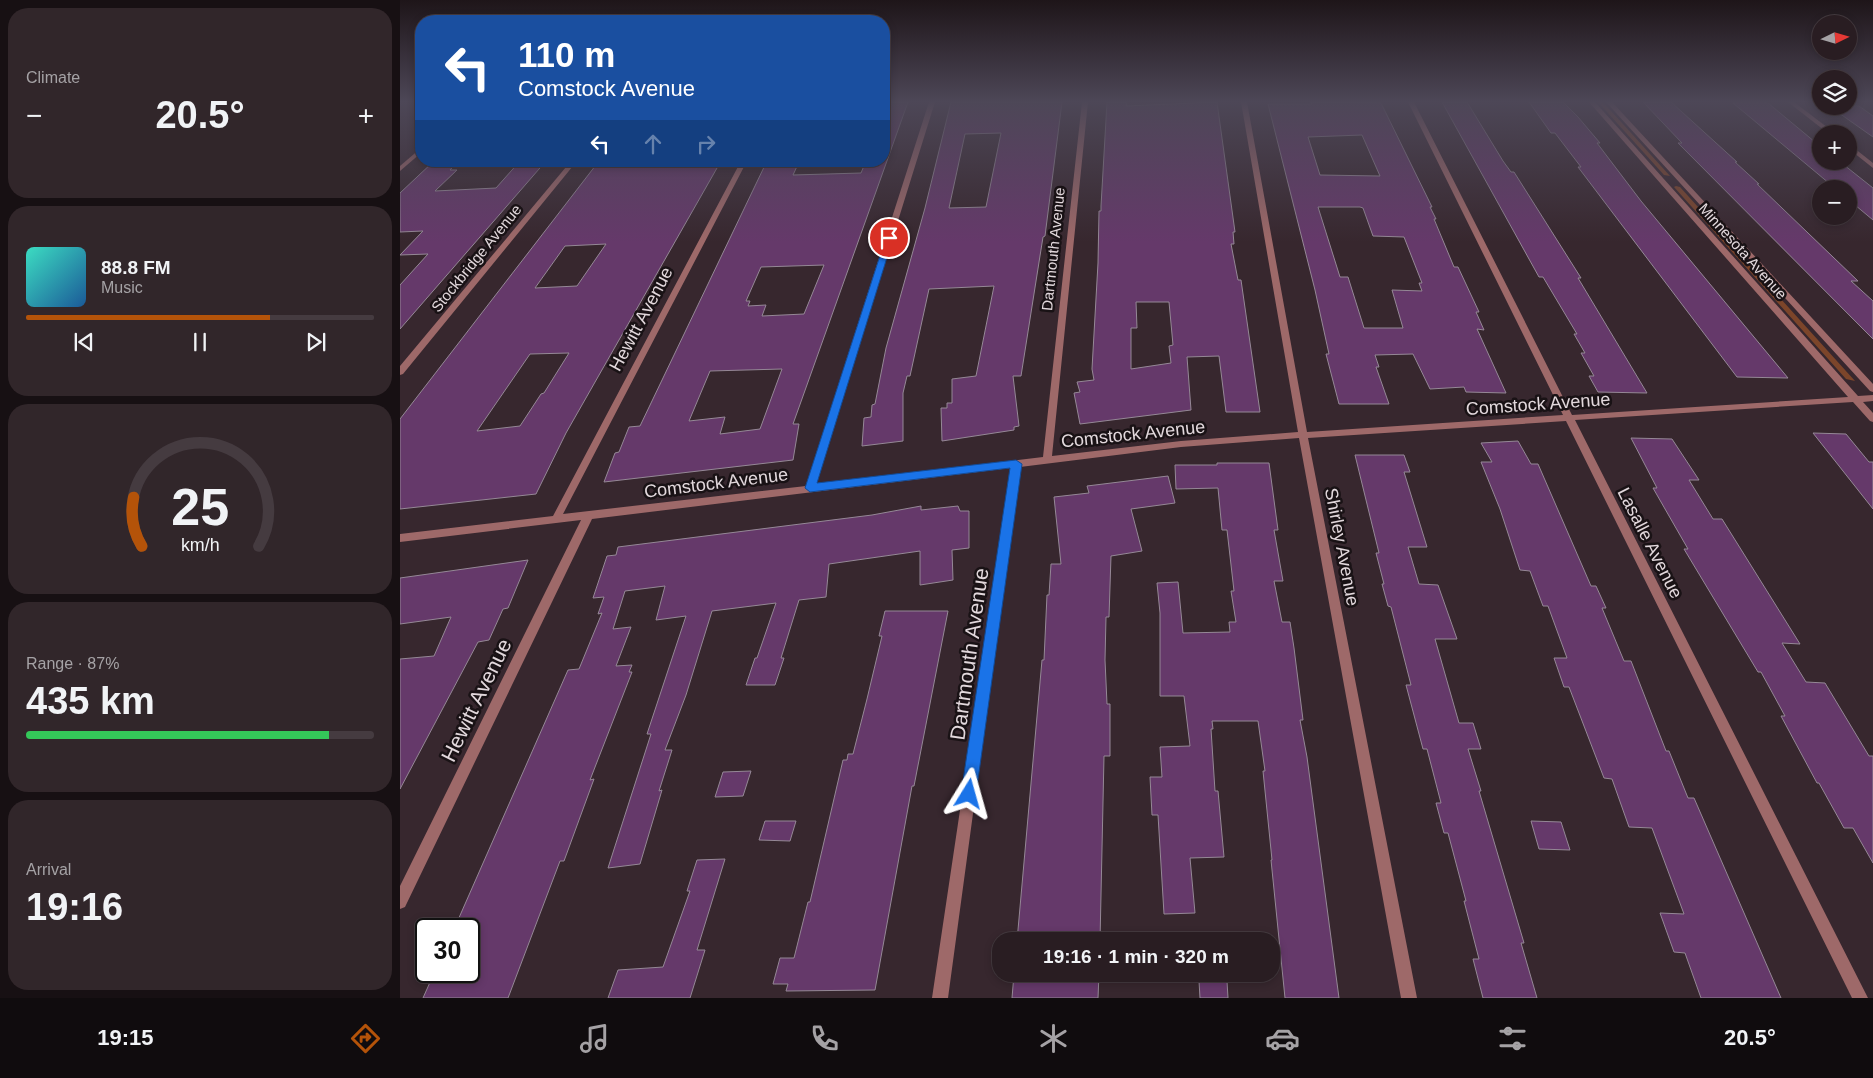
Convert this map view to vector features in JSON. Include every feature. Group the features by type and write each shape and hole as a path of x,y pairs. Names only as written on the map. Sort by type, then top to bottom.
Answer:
{"street":[{"path":"810,488 917,149"},
{"name":"Dartmouth Avenue","path":"1047,460 1080,149"},
{"name":"Shirley Avenue","path":"1252,149 1303,434 1409,998"},
{"name":"Lasalle Avenue","path":"1436,149 1568,419 1860,998"},
{"name":"Minnesota Avenue","path":"1633,149 1873,419"},
{"name":"Minnesota Avenue","path":"1651,149 1873,389"},
{"path":"1857,153 1873,166"},
{"path":"400,169 415,155"},
{"name":"Stockbridge Avenue","path":"400,372 569,167"},
{"name":"Hewitt Avenue","path":"556,519 741,167"},
{"path":"1662,181 1681,181"},
{"name":"Comstock Avenue","path":"400,538 1181,444 1303,434 1568,419 1873,398"},
{"name":"Dartmouth Avenue","path":"940,998 1016,464"},
{"name":"Hewitt Avenue","path":"400,902 589,515"}],"shaded area":[{"path":"1640,149 1645,149 1670,176 1664,175"},
{"path":"1674,187 1680,187 1855,381 1846,379"}],"building":[{"path":"940,149 962,149 949,208 986,207 998,149 1056,149 1045,236 1043,237 1021,376 1013,376 1019,426 1014,427 1014,430 942,441 941,408 947,408 947,403 952,403 952,379 976,376 994,286 929,289 910,376 907,376 903,393 903,441 862,446 864,418 871,417 872,405 875,404 886,348"},
{"path":"1104,149 1223,149 1235,232 1233,232 1234,244 1231,244 1238,280 1241,280 1260,412 1226,412 1219,356 1187,357 1191,410 1080,424 1074,393 1080,392 1077,382 1094,380 1092,369 1099,211 1101,211","holes":["1136,302 1169,302 1173,345 1169,346 1171,363 1131,369 1131,328 1137,328"]},
{"path":"1279,149 1312,149 1320,175 1380,176 1368,149 1403,149 1432,207 1430,207 1436,219 1434,219 1454,267 1458,267 1479,312 1476,312 1484,330 1477,329 1506,393 1466,392 1464,387 1430,389 1413,354 1375,355 1379,367 1376,367 1389,404 1339,404 1326,354 1329,354","holes":["1318,207 1363,208 1373,236 1404,237 1422,283 1419,283 1422,291 1392,290 1403,328 1364,328 1348,277 1340,277"]},
{"path":"1468,149 1495,149 1511,172 1514,172 1581,278 1578,278 1647,393 1598,392 1589,376 1594,376 1581,353 1585,353 1574,334 1577,334 1543,277 1539,277"},
{"path":"1567,149 1601,149 1641,201 1788,378 1737,377 1578,167 1581,167"},
{"path":"1684,149 1722,149 1858,281 1851,281 1873,301 1873,339"},
{"path":"1788,149 1812,149 1812,169"},
{"path":"428,167 453,167 450,170 457,170 435,191 496,188 515,167 541,167 400,329 400,285 428,254 400,255 423,231 400,232 400,193"},
{"path":"594,167 718,167 566,433 536,494 400,509 400,419","holes":["606,244 577,286 535,288 565,246","569,353 544,393 541,394 520,426 477,431 530,354"]},
{"path":"764,167 797,167 793,175 861,173 864,167 885,167 793,424 799,424 793,460 604,482 615,453 619,452 629,427 640,426","holes":["824,265 804,314 762,316 766,305 748,306 750,301 746,301 761,267","782,369 760,429 720,434 725,417 689,421 710,371"]},
{"path":"1813,170 1850,170 1873,188 1873,220 1857,207 1857,180 1825,180"},
{"path":"1813,433 1846,434 1869,462 1873,462 1873,509"},
{"path":"1631,438 1672,439 1699,480 1689,480 1713,519 1722,519 1800,644 1782,643 1806,682 1825,683 1869,756 1873,756 1873,863 1853,828 1844,828 1819,783 1817,783 1781,716 1785,716 1761,672 1758,672 1684,549 1688,549 1653,488 1657,488"},
{"path":"1518,441 1531,464 1538,464 1591,586 1596,586 1606,608 1602,608 1624,661 1631,661 1666,751 1669,751 1688,798 1694,798 1781,998 1701,998 1685,953 1674,952 1660,913 1684,914 1652,828 1629,827 1612,779 1604,778 1569,687 1564,687 1554,658 1567,658 1548,606 1543,606 1530,571 1520,570 1500,509 1481,462 1492,462 1481,443"},
{"path":"1355,455 1404,455 1410,472 1404,472 1427,547 1408,547 1419,584 1438,585 1457,639 1435,639 1459,723 1473,723 1481,749 1468,749 1524,943 1521,943 1537,998 1483,998 1473,959 1479,959 1464,901 1466,901 1448,833 1444,833 1436,803 1441,803 1427,749 1423,749 1406,685 1411,685 1391,607 1388,606 1382,584 1384,584 1376,553 1379,553"},
{"path":"1217,463 1269,463 1278,530 1274,530 1283,581 1274,581 1282,622 1290,622 1303,720 1300,720 1307,757 1339,998 1285,998 1263,771 1265,771 1258,721 1212,721 1215,791 1218,791 1224,857 1190,858 1195,913 1164,914 1158,815 1152,815 1150,777 1162,777 1160,747 1190,746 1184,696 1160,696 1160,613 1157,583 1178,582 1183,633 1230,632 1229,622 1236,622 1231,591 1234,591 1227,530 1222,530 1218,488 1176,489 1175,465 1217,465"},
{"path":"1168,476 1175,503 1131,509 1142,551 1111,556 1109,617 1106,617 1105,660 1107,704 1110,704 1110,756 1104,756 1100,932 1018,932 1042,660 1044,660 1047,595 1049,595 1051,564 1061,564 1054,497 1089,493 1087,486"},
{"path":"921,506 921,510 958,506 960,511 969,511 969,548 952,550 953,580 920,585 920,551 829,564 826,597 799,600 781,658 784,658 775,685 746,685 776,603 712,611 686,695 665,750 672,750 640,864 608,868 651,734 647,734 686,616 656,620 665,586 625,591 613,629 631,627 616,666 632,665 629,672 632,672 590,780 594,779 564,861 560,861 508,998 423,998 430,983 480,983 480,918 459,918 568,670 579,669 602,613 598,614 604,597 593,598 607,556 616,555 618,547 872,515"},
{"path":"528,560 508,608 503,609 489,640 478,642 400,789 400,659 434,656 451,617 400,624 400,578"},
{"path":"885,611 948,611 914,786 912,786 875,990 786,991 788,984 773,984 780,958 794,958 808,902 810,902 843,760 847,760 848,754 853,754 882,636 879,636"},
{"path":"751,771 743,796 715,797 723,772"},
{"path":"765,821 796,821 790,841 759,840"},
{"path":"1531,821 1561,822 1570,850 1539,849"},
{"path":"725,859 697,950 705,950 690,998 608,998 618,970 663,967 690,891 687,891 697,860"},
{"path":"1013,982 1099,982 1098,998 1012,998"},
{"path":"1199,982 1227,982 1228,998 1200,998"}],"route":[{"path":"889,238 810,488 1016,464 969,794"}]}
